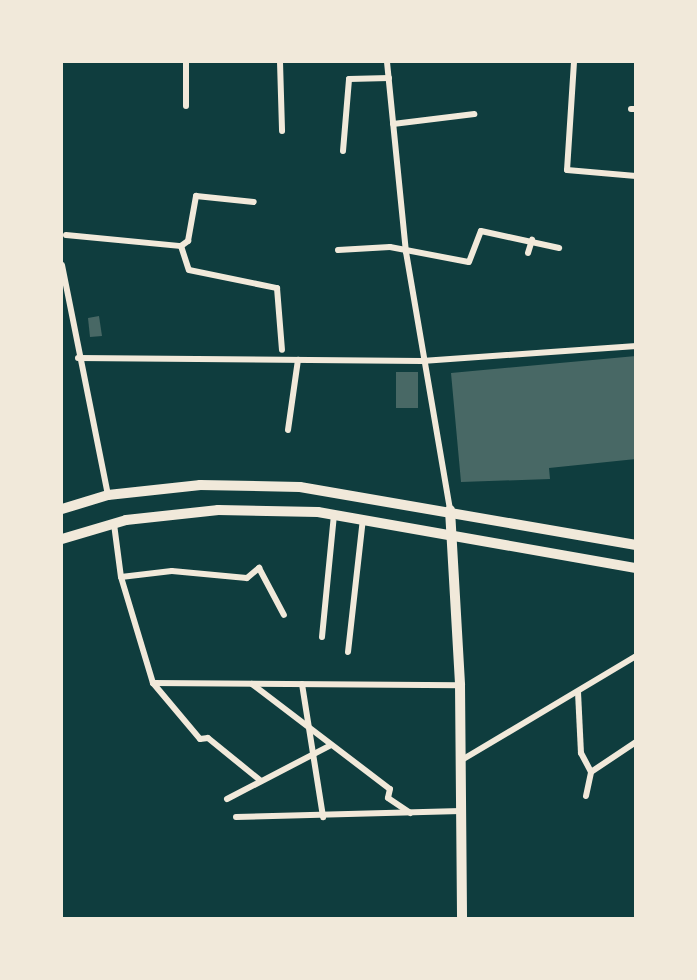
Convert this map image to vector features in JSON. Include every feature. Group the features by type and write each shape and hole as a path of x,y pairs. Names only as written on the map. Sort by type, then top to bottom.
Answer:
{"street":[{"path":"186,62 186,106"},
{"path":"280,62 282,131"},
{"path":"387,62 406,252 422,361 450,510 460,685 462,918"},
{"path":"574,62 567,170 636,176"},
{"path":"343,151 348,80 388,78"},
{"path":"393,124 474,114"},
{"path":"66,235 181,246 188,241 196,196 254,202"},
{"path":"338,250 390,247 406,252 469,262 481,231 532,240 559,248"},
{"path":"528,253 532,240"},
{"path":"181,246 189,270 277,288 282,350"},
{"path":"62,265 78,358 108,495"},
{"path":"78,358 422,361 636,345"},
{"path":"288,430 298,360"},
{"path":"62,509 108,495 200,485 300,487 450,510 636,545"},
{"path":"62,539 114,524 218,510 334,515 636,568"},
{"path":"322,637 334,515"},
{"path":"348,652 363,519"},
{"path":"114,524 121,578 153,683 200,739 208,738 261,781"},
{"path":"121,578 172,571 247,578 259,568 284,615"},
{"path":"460,761 636,656"},
{"path":"153,683 460,685"},
{"path":"252,684 390,789 388,798 410,813"},
{"path":"302,684 323,817"},
{"path":"578,692 581,753 591,772 586,796"},
{"path":"591,772 636,742"},
{"path":"227,799 332,745"},
{"path":"236,817 323,817 461,811"}],"building":[{"path":"99,316 102,336 90,337 88,318"},
{"path":"636,356 636,459 549,468 550,479 461,482 451,373"},
{"path":"396,372 418,372 418,408 396,408"}]}
